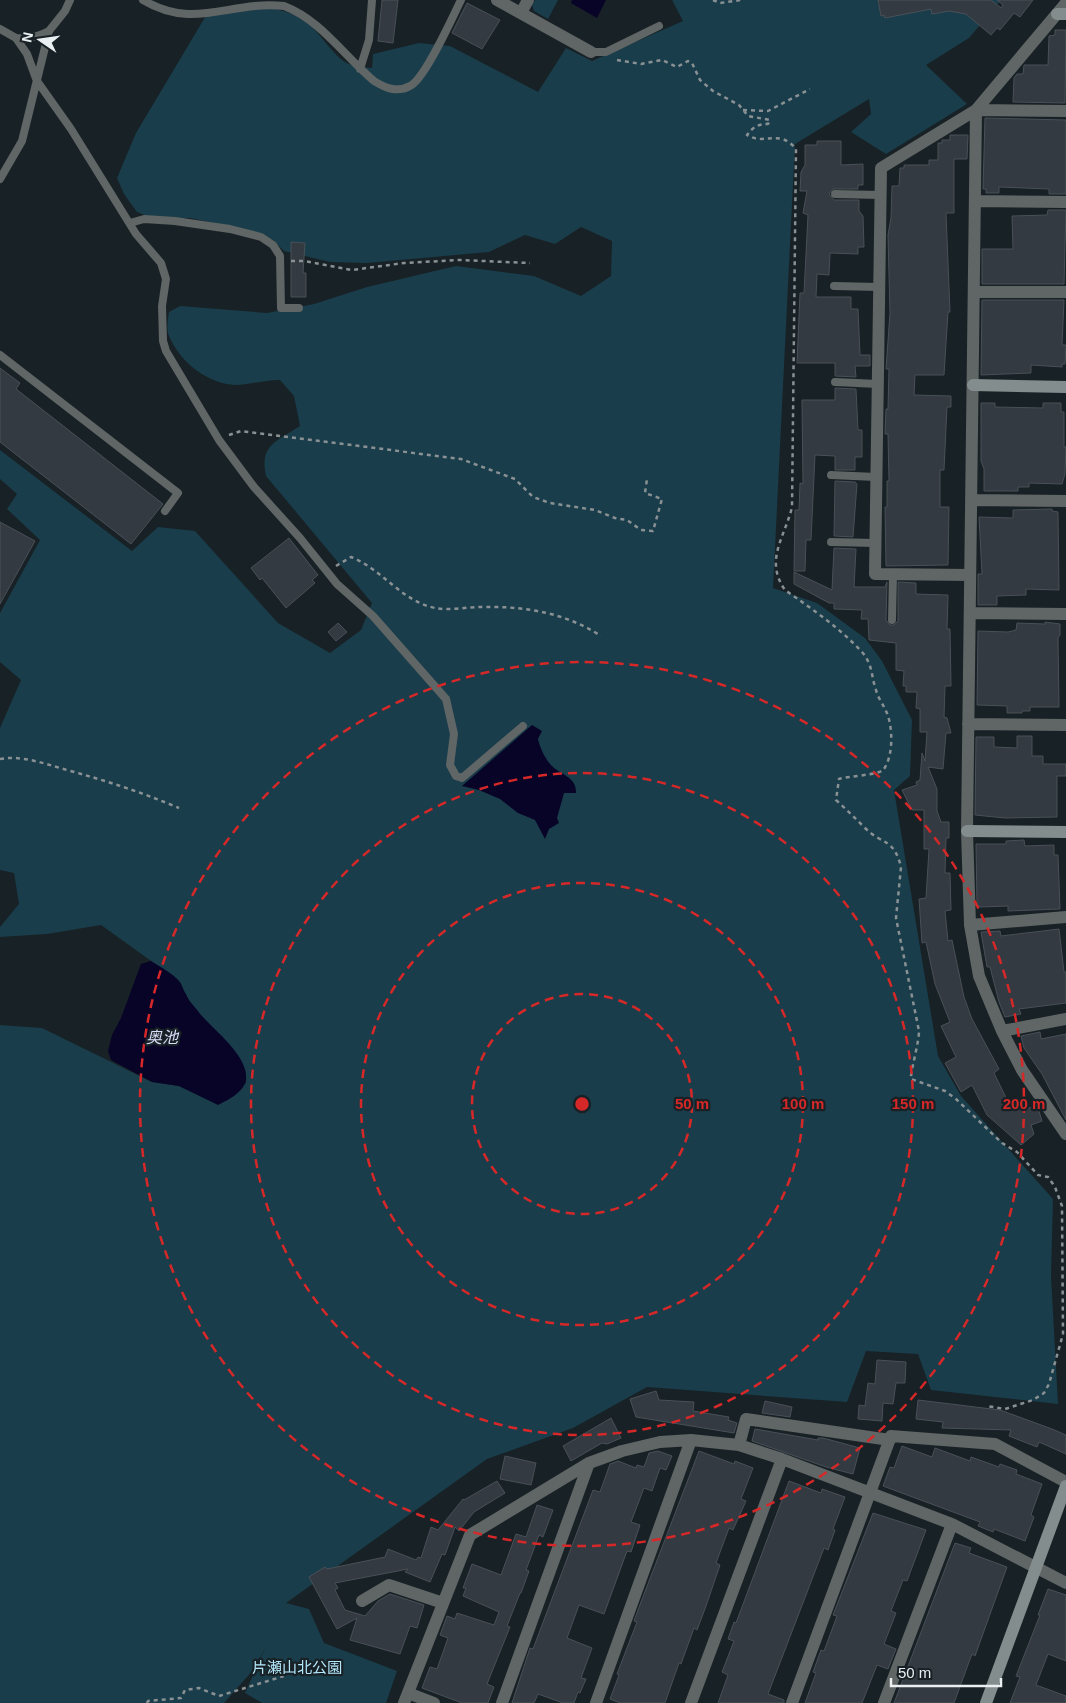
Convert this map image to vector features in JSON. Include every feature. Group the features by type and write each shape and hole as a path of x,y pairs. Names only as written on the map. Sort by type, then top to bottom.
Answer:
{"street":[{"path":"497,0 596,52"},
{"path":"521,13 528,0"},
{"path":"970,575 875,574 881,168 976,110 1061,14 1066,3"},
{"path":"976,110 1066,111"},
{"path":"976,110 967,831 970,925 979,976 1002,1031 1022,1070 1064,1127"},
{"path":"975,201 1066,202"},
{"path":"974,292 1066,292"},
{"path":"973,385 1066,387"},
{"path":"971,500 1066,501"},
{"path":"970,612 1066,614"},
{"path":"968,724 1066,725"},
{"path":"967,831 1066,832"},
{"path":"970,925 1066,917"},
{"path":"1002,1031 1066,1019"},
{"path":"739,1445 746,1419 890,1440"},
{"path":"792,1703 891,1436 995,1444 1066,1484 986,1703"},
{"path":"596,1703 691,1440"},
{"path":"434,1703 406,1698 470,1535 589,1463 622,1451 653,1443 691,1440 739,1445 782,1459 952,1524 1066,1583"},
{"path":"691,1703 782,1459"},
{"path":"502,1703 589,1463"},
{"path":"884,1703 952,1524"},
{"path":"362,1601 389,1586 443,1603"}],"lane":[{"path":"0,29 16,38 26,39 41,36 49,31 65,11 70,0"},
{"path":"143,0 166,11 176,12 196,11 239,1 260,1 282,5 310,20 360,69 384,88 403,89 412,86 423,73 461,0"},
{"path":"360,69 369,40 372,0"},
{"path":"596,52 606,52 659,26"},
{"path":"0,179 22,142 49,31"},
{"path":"16,38 27,54 37,81 71,129 136,234 161,263 166,279 162,326 166,351 219,440 254,487 300,538 337,584 373,616 446,699 454,734 450,765 456,776 462,778 523,726"},
{"path":"835,194 880,195"},
{"path":"130,223 144,219 175,221 230,229 261,237 274,245 280,256 281,308 299,308"},
{"path":"834,286 879,287"},
{"path":"0,356 178,494 165,511"},
{"path":"835,382 878,384"},
{"path":"831,475 876,477"},
{"path":"831,542 875,543"},
{"path":"892,620 893,574"}],"path":[{"path":"713,0 720,3 741,0"},
{"path":"596,52 609,62 619,59 641,64 662,60 677,67 688,61 692,63 700,80 728,101 738,105 753,118 770,120 768,124 760,124 751,129 747,135 763,140 783,138 789,140 796,149 792,507 787,527 777,545 775,562 779,581 786,590 847,637 869,662 877,694 887,712 891,744 887,762 882,771 872,775 859,774 839,779 836,800 868,831 887,841 900,859 902,867 896,918 919,1031 911,1079 945,1091 970,1111 1002,1143 1017,1152 1038,1175 1048,1177 1056,1187 1062,1206 1063,1334 1049,1384 1044,1393 1033,1400 1005,1409 987,1406"},
{"path":"743,110 768,111 810,88"},
{"path":"280,262 304,261 352,270 432,261 502,260 530,263"},
{"path":"219,440 240,431 461,459 515,479 533,498 550,503 595,510 615,518 627,520 641,530 653,531 662,499 645,493 647,480"},
{"path":"326,571 351,557 365,563 405,595 422,604 436,608 505,607 534,610 570,620 601,636"},
{"path":"0,759 14,756 34,761 133,789 179,808"},
{"path":"147,1703 148,1701 181,1698 186,1690 199,1688 219,1696 284,1676"}],"green space":[{"path":"535,0 558,0 548,19 534,11 532,5"},
{"name":"片瀬山北公園","path":"672,0 1001,0 969,38 926,65 967,104 886,154 851,132 871,114 869,99 795,144 773,588 817,603 865,638 882,661 912,720 910,776 894,790 938,1056 961,1096 1053,1199 1051,1276 1058,1404 931,1390 918,1354 866,1351 847,1402 647,1387 573,1428 487,1459 286,1603 309,1609 324,1643 397,1671 386,1703 262,1703 245,1693 266,1646 255,1668 224,1703 0,1703 0,1025 42,1028 152,1082 179,1086 218,1104 246,1083 246,1072 239,1058 186,996 179,981 101,925 47,934 0,937 0,927 19,904 14,873 0,870 0,728 21,680 0,662 0,613 40,540 7,509 17,494 0,479 0,450 132,551 158,527 195,531 278,623 330,653 361,630 372,603 266,476 265,457 272,445 300,426 294,396 280,380 238,385 227,384 216,381 196,370 180,355 168,334 169,312 180,306 267,313 314,304 367,287 456,266 534,276 581,296 611,276 612,241 581,227 555,244 525,235 489,252 367,263 330,262 284,251 273,240 239,228 190,218 152,218 137,212 124,194 117,178 136,133 207,14 247,7 261,7 287,12 311,26 344,62 361,67 372,68 373,54 419,43 450,46 538,92 566,48 592,61 683,21"}],"water":[{"path":"572,0 606,0 597,18 571,3"},
{"path":"532,725 542,731 538,739 548,761 553,767 572,780 576,788 576,793 564,793 557,818 559,823 549,829 545,839 535,820 518,813 500,799 479,790 462,786"},
{"name":"奥池","path":"151,961 179,981 191,1002 235,1051 241,1061 245,1070 245,1084 235,1095 218,1105 179,1086 152,1082 111,1060 108,1051 112,1035 121,1018 141,964"}],"building":[{"path":"382,0 398,0 393,43 378,41"},
{"path":"878,0 991,0 1001,8 1003,5 997,0 1033,0 1020,17 1014,13 1000,30 997,28 991,35 966,14 949,11 932,14 931,9 885,18 884,15 881,16"},
{"path":"467,3 500,20 482,49 452,33"},
{"path":"1055,30 1066,30 1065,103 1013,102 1014,78 1017,74 1023,74 1024,65 1048,65 1049,36 1055,35"},
{"path":"985,118 1066,120 1066,194 1049,194 1049,189 999,187 999,193 986,193 986,189 983,189"},
{"path":"950,135 968,135 967,159 954,159 954,213 946,213 950,312 948,312 944,375 915,375 914,395 951,396 951,407 947,407 944,470 940,470 940,507 949,507 948,565 886,566 885,507 887,507 887,481 889,481 888,434 885,434 886,409 888,409 889,369 886,369 890,313 888,235 891,218 892,186 899,186 900,168 904,168 904,165 929,165 929,160 938,160 938,143 942,143 942,140 950,140"},
{"path":"817,141 841,141 841,165 863,164 863,185 858,185 858,189 833,189 829,194 834,200 859,200 859,211 863,216 864,247 858,247 858,254 830,253 829,275 817,274 816,297 851,297 851,309 858,309 860,355 870,355 870,366 855,366 856,377 835,376 835,363 797,363 800,293 804,293 808,215 803,213 807,191 800,191 801,172 805,165 805,145 817,145"},
{"path":"1048,210 1066,210 1064,284 982,284 982,249 1013,249 1012,216 1047,215"},
{"path":"291,242 305,243 303,273 306,273 306,297 291,297"},
{"path":"982,300 1064,300 1062,345 1066,345 1065,364 1062,364 1062,367 1031,365 1031,373 981,375"},
{"path":"0,368 20,383 16,389 163,504 131,544 0,442"},
{"path":"835,388 856,389 858,430 862,430 862,457 855,457 855,470 835,470 835,456 815,455 811,540 806,540 805,571 794,571 795,510 799,510 800,483 803,484 802,400 835,400"},
{"path":"981,403 995,403 995,407 1043,408 1043,403 1061,403 1061,412 1064,412 1064,447 1066,447 1065,474 1062,484 1029,483 1029,487 1018,487 1018,491 984,491 984,469 981,461"},
{"path":"835,481 855,482 857,484 853,537 834,536"},
{"path":"1052,509 1052,511 1058,512 1059,590 1026,589 1026,595 997,596 997,605 978,605 978,574 982,574 979,517 1013,518 1013,510"},
{"path":"0,522 35,541 0,604"},
{"path":"289,538 318,575 312,580 315,583 286,608 262,578 260,580 251,568"},
{"path":"834,548 856,549 854,587 885,587 887,582 886,620 890,625 894,625 898,621 898,582 916,583 916,594 948,595 947,629 950,629 951,686 945,686 944,717 947,718 951,733 946,733 943,769 928,767 937,789 937,811 941,822 949,822 949,838 946,838 945,873 950,873 951,910 945,911 948,941 952,940 964,997 972,1019 999,1069 994,1073 1011,1108 1018,1101 1025,1109 1037,1106 1038,1108 1042,1121 1031,1125 1034,1134 1021,1145 987,1115 972,1085 961,1092 945,1063 956,1057 941,1026 950,1022 935,984 926,942 922,943 919,899 926,898 929,849 924,849 924,810 912,810 902,790 917,785 916,782 920,780 922,753 925,761 927,732 920,732 920,709 916,708 917,692 906,692 906,686 903,686 904,671 896,670 896,643 869,640 868,619 861,619 862,610 834,609 834,603 829,603 794,584 794,572 832,590"},
{"path":"1045,622 1060,624 1060,635 1058,638 1059,707 1030,707 1030,711 1007,713 1007,706 977,705 978,631 1008,632 1016,630 1017,623 1045,624"},
{"path":"338,623 347,632 336,641 328,632"},
{"path":"1017,736 1032,736 1032,756 1043,756 1043,764 1066,764 1066,776 1057,776 1057,817 1005,818 975,815 976,737 994,737 994,747 1017,748"},
{"path":"1024,840 1025,846 1054,845 1054,855 1058,855 1060,909 1008,911 1008,906 980,907 977,904 976,844 1006,844 1006,841"},
{"path":"1059,929 1064,972 1066,972 1066,1003 1019,1009 1021,1014 1005,1017 990,967 987,967 981,932 1000,931 1001,936"},
{"path":"1040,1032 1041,1039 1066,1034 1066,1120 1042,1074 1024,1048 1021,1036"},
{"path":"877,1360 906,1362 905,1383 896,1383 893,1404 883,1403 882,1421 858,1419 859,1405 865,1406 868,1383 875,1384"},
{"path":"656,1391 659,1400 694,1402 693,1411 729,1417 728,1420 737,1423 734,1433 636,1417 630,1399"},
{"path":"918,1400 1000,1410 1066,1435 1066,1454 1039,1442 1037,1447 1009,1436 1011,1430 942,1428 943,1422 916,1419"},
{"path":"765,1401 792,1407 790,1417 762,1413"},
{"path":"611,1418 621,1438 607,1444 602,1443 571,1461 563,1446"},
{"path":"755,1429 818,1440 818,1438 823,1438 860,1448 853,1474 826,1467 752,1441"},
{"path":"902,1446 932,1457 935,1448 970,1461 971,1457 999,1467 1000,1464 1017,1470 1016,1474 1042,1484 1031,1515 1034,1517 1025,1541 994,1529 993,1532 978,1526 980,1522 883,1486 890,1467 894,1468"},
{"path":"658,1451 672,1456 666,1470 660,1468 652,1491 644,1488 631,1522 640,1525 631,1552 627,1551 604,1614 579,1605 567,1638 592,1648 581,1678 586,1679 580,1693 578,1692 574,1703 563,1703 538,1694 534,1703 512,1703 530,1648 533,1649 593,1490 600,1492 610,1464 618,1461 636,1468 637,1465 644,1467 649,1453"},
{"path":"699,1451 734,1464 735,1461 753,1468 741,1499 746,1501 733,1530 729,1528 716,1563 720,1565 706,1606 697,1630 694,1628 681,1664 679,1663 665,1703 620,1703 610,1699 619,1675 617,1674 637,1622 634,1621"},
{"path":"505,1456 536,1463 531,1485 500,1479"},
{"path":"497,1481 505,1493 474,1512 459,1531 455,1527 445,1555 442,1554 430,1582 405,1572 408,1569 335,1583 338,1588 335,1590 345,1610 365,1616 378,1601 390,1594 424,1605 417,1628 410,1626 400,1654 350,1640 357,1618 337,1629 309,1577 325,1567 327,1569 385,1557 388,1549 416,1560 418,1557 421,1558 431,1527 438,1530 463,1499"},
{"path":"789,1481 821,1493 822,1489 845,1497 833,1529 835,1530 828,1550 824,1548 768,1694 784,1700 784,1703 718,1703 728,1675 722,1672 734,1641 728,1639 734,1622 736,1623"},
{"path":"537,1505 553,1510 543,1537 539,1535 526,1570 529,1571 507,1626 510,1627 487,1684 494,1687 488,1703 462,1703 422,1688 430,1667 437,1669 448,1638 440,1635 447,1616 455,1619 457,1613 494,1625 499,1612 463,1596 466,1588 463,1588 472,1564 501,1575 516,1534 526,1537"},
{"path":"873,1513 926,1530 907,1581 903,1580 891,1611 896,1613 884,1644 896,1649 888,1669 877,1665 862,1703 805,1703 816,1673 813,1672 821,1650 824,1651 837,1616 833,1615"},
{"path":"955,1543 971,1548 969,1553 1007,1567 975,1656 972,1654 954,1703 894,1703"},
{"path":"1048,1589 1066,1595 1066,1661 1048,1654 1036,1685 1066,1696 1066,1703 1010,1703 1020,1677 1016,1676"}]}
